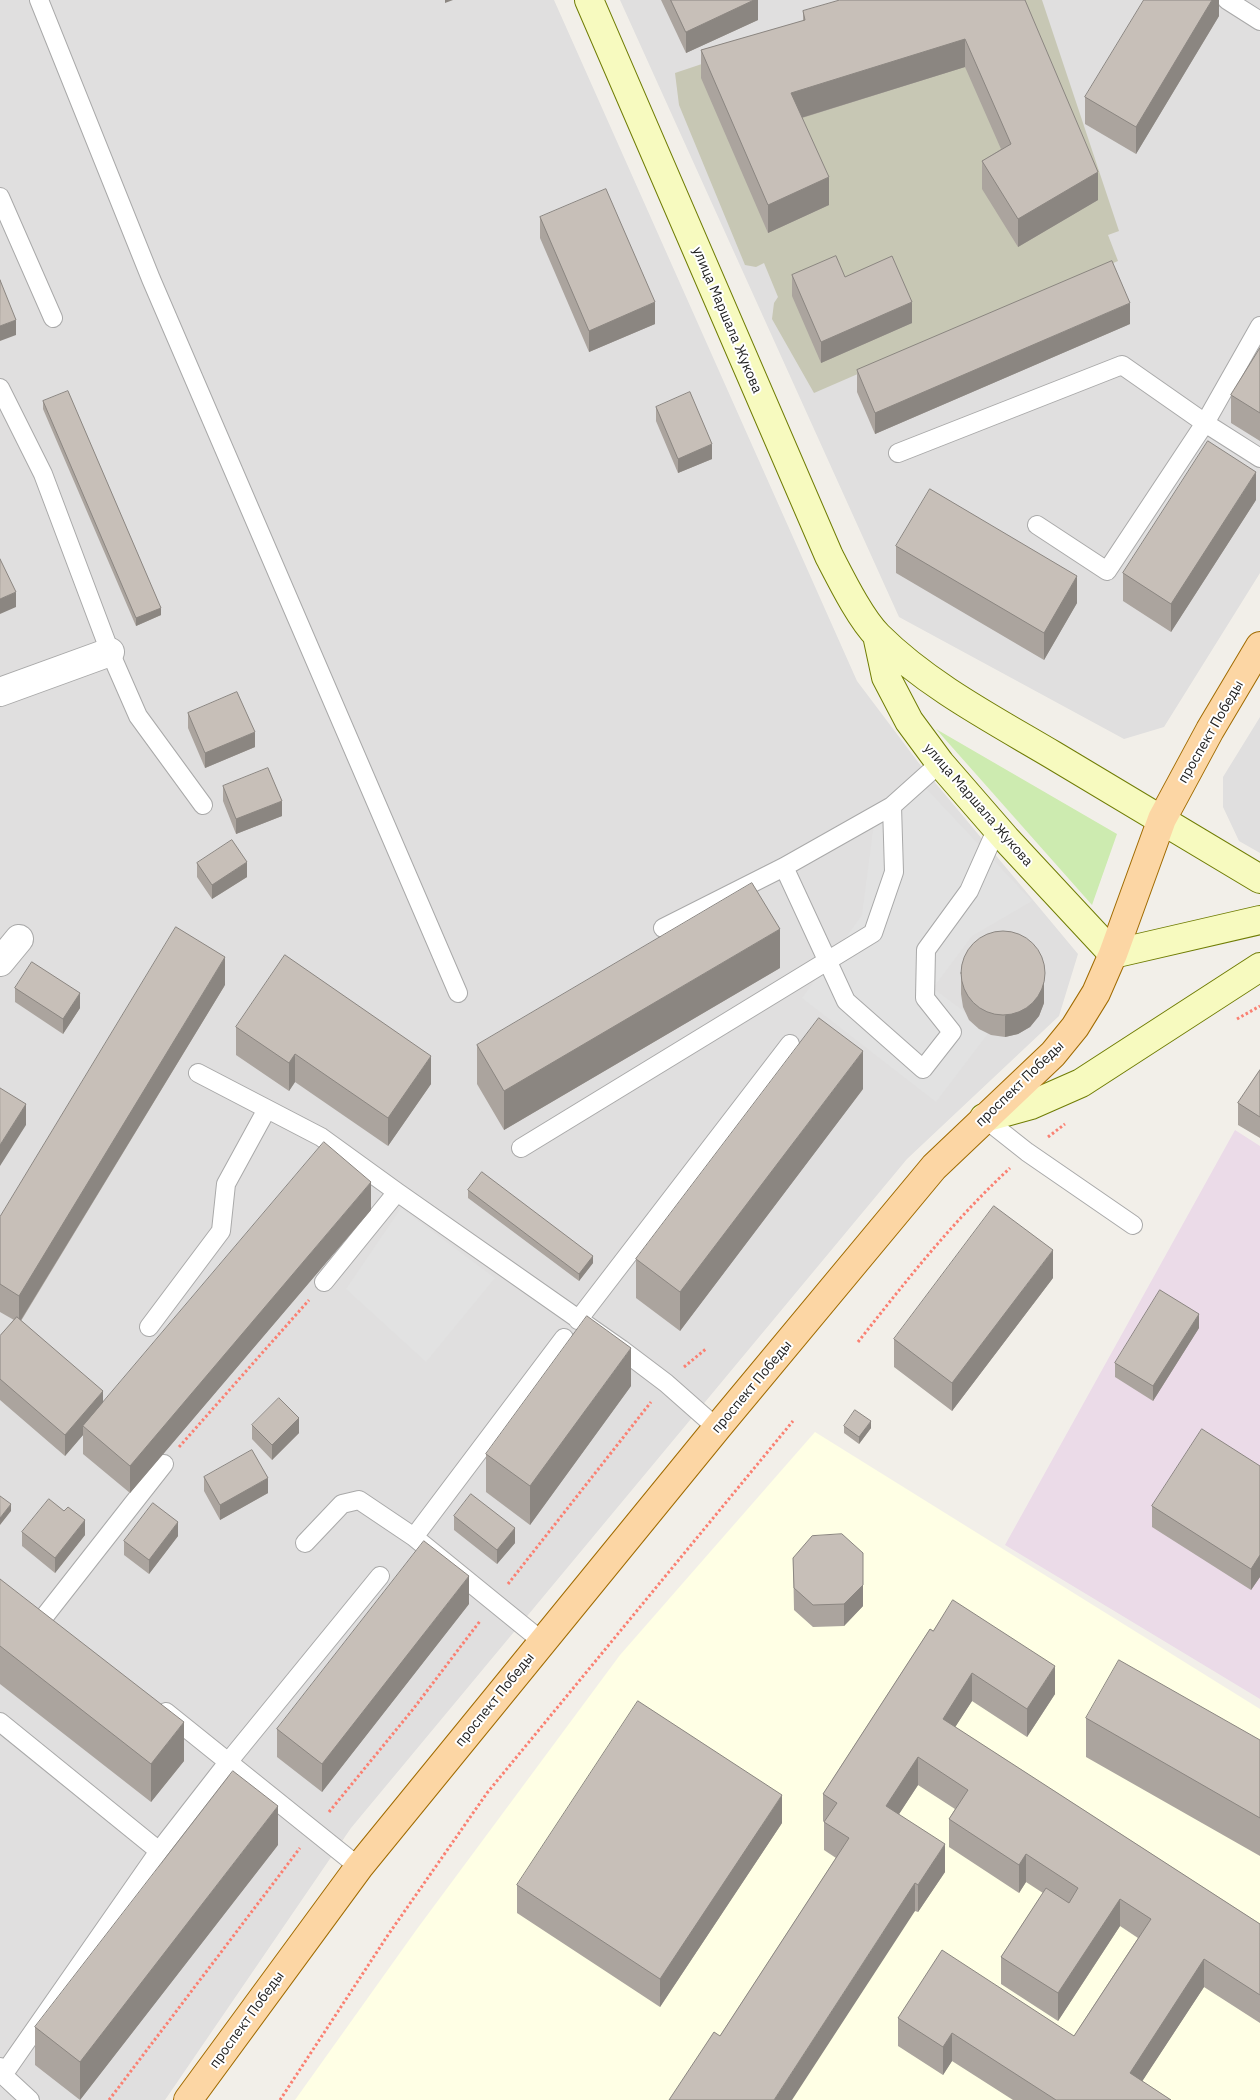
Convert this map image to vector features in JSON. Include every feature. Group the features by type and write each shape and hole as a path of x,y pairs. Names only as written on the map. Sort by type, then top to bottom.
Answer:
{"main road":[{"name":"улица Маршала Жукова","path":"589,0 829,556 851,598 876,635 908,662 989,718 1162,819 1260,879"},
{"name":"улица Маршала Жукова","path":"876,635 886,677 908,721 940,764 1113,954"},
{"name":"проспект Победы","path":"188,2100 359,1867 717,1428 934,1167 1053,1054 1075,1027 1096,993 1113,954 1162,819 1210,730 1260,646"},
{"path":"1113,954 1260,920"},
{"path":"984,1118 1030,1105 1081,1083 1260,967"}],"street":[{"path":"0,692 110,652"},
{"path":"0,962 19,939"}],"lane":[{"path":"38,0 151,278 458,993"},
{"path":"1227,0 1260,21"},
{"path":"0,197 53,318"},
{"path":"1037,525 1107,571 1205,423 1260,326"},
{"path":"898,453 1122,365 1205,423 1260,458"},
{"path":"0,388 43,474 110,652 138,716 203,805"},
{"path":"663,928 784,867 892,806 940,764"},
{"path":"521,1148 874,933 894,872 892,806"},
{"path":"784,867 846,1001 924,1069 952,1032 925,998 926,950 969,891 997,828"},
{"path":"578,1320 790,1044"},
{"path":"198,1073 321,1137 666,1383 717,1428"},
{"path":"149,1327 221,1231 226,1184 267,1109"},
{"path":"984,1118 1027,1152 1134,1225"},
{"path":"324,1282 397,1192"},
{"path":"414,1537 564,1338"},
{"path":"44,1617 164,1464"},
{"path":"305,1543 342,1504 359,1500 414,1537 543,1642"},
{"path":"30,2100 2,2071 158,1851 380,1576"},
{"path":"29,1606 59,1629"},
{"path":"152,1701 359,1867"},
{"path":"0,1722 158,1851"}],"path":[{"path":"164,1464 324,1282"},
{"path":"109,2100 314,1830 414,1708 666,1383 707,1348"},
{"path":"280,2100 388,1934 487,1792 793,1421"}],"shaded area":[{"path":"0,0 554,0 857,681 918,762 1078,954 1059,1016 907,1159 351,1828 165,2100 0,2100"},
{"path":"620,0 1260,0 1260,573 1164,727 1124,739 899,617"},
{"path":"905,0 1042,0 1119,231 1108,235 1118,261 814,393 772,319 774,303 778,297 764,263 756,267 745,265 679,105 675,73 854,13"},
{"path":"1260,717 1260,853 1239,841 1223,807 1223,777"},
{"path":"923,785 1032,901 972,936 933,988 990,1031 936,1102 802,998 862,915 874,823"},
{"path":"1235,1130 1260,1146 1260,1699 1005,1545"},
{"path":"401,1208 495,1278 426,1362 346,1289"},
{"path":"815,1432 1260,1709 1260,2100 295,2100 417,1929 620,1655"}],"green space":[{"path":"936,729 1117,834 1092,905"}],"building":[{"path":"671,0 754,0 686,32"},
{"path":"840,0 1025,0 1098,172 1018,219 982,161 1011,144 965,39 791,93 829,177 768,205 701,50 805,20 803,11"},
{"path":"1144,0 1212,0 1136,127 1085,97"},
{"path":"606,189 655,302 589,331 540,217"},
{"path":"836,256 845,277 892,256 912,302 821,342 792,275"},
{"path":"1112,261 1130,303 875,413 857,370"},
{"path":"0,280 16,320 0,326"},
{"path":"1260,348 1260,413 1231,395"},
{"path":"68,391 161,608 136,618 43,401"},
{"path":"690,392 712,444 678,459 656,407"},
{"path":"1208,441 1256,472 1171,604 1123,573"},
{"path":"930,489 1077,576 1044,633 896,546"},
{"path":"0,559 16,592 0,599"},
{"path":"237,692 255,732 205,753 188,713"},
{"path":"268,768 282,801 236,819 223,786"},
{"path":"232,840 247,862 212,885 197,863"},
{"path":"752,883 780,929 504,1091 477,1045"},
{"path":"176,927 225,957 19,1296 0,1284 0,1217"},
{"path":"1003,931 1019,934 1033,943 1042,957 1045,973 1042,989 1033,1003 1019,1012 1003,1015 987,1012 973,1003 964,989 961,973 964,957 973,943 987,934"},
{"path":"285,955 431,1056 388,1118 295,1054 289,1063 236,1027"},
{"path":"32,962 80,993 63,1019 15,988"},
{"path":"819,1018 863,1051 680,1292 636,1259"},
{"path":"1260,1070 1260,1117 1238,1103"},
{"path":"0,1088 26,1104 0,1145"},
{"path":"324,1142 371,1182 130,1466 83,1426"},
{"path":"482,1172 593,1256 579,1274 468,1190"},
{"path":"994,1206 1053,1250 952,1383 894,1339"},
{"path":"1160,1290 1199,1314 1153,1386 1115,1363"},
{"path":"587,1316 631,1348 530,1486 486,1454"},
{"path":"17,1317 103,1391 65,1435 0,1379 0,1336"},
{"path":"279,1398 299,1418 272,1445 252,1425"},
{"path":"855,1410 871,1421 859,1437 844,1426"},
{"path":"1202,1429 1260,1466 1260,1555 1251,1569 1152,1506"},
{"path":"252,1450 268,1478 220,1505 204,1477"},
{"path":"471,1494 515,1528 497,1550 454,1516"},
{"path":"0,1496 11,1504 0,1518"},
{"path":"49,1499 64,1511 68,1507 85,1520 55,1558 22,1532"},
{"path":"153,1503 178,1522 149,1560 124,1541"},
{"path":"842,1534 863,1553 863,1585 844,1604 813,1605 794,1588 793,1558 812,1536"},
{"path":"424,1541 469,1576 322,1764 277,1729"},
{"path":"0,1579 184,1722 151,1764 0,1646"},
{"path":"953,1600 1055,1666 1027,1709 972,1673 943,1719 1260,1924 1260,1995 1204,1959 1130,2073 1171,2100 1056,2100 952,2033 943,2047 898,2018 942,1950 1074,2036 1151,1919 1120,1899 1058,1993 1001,1957 1046,1888 1069,1903 1078,1888 1026,1854 1019,1865 949,1819 968,1790 918,1757 886,1806 945,1844 918,1885 915,1883 774,2100 669,2100 714,2032 720,2036 849,1838 824,1822 837,1803 823,1794 930,1629 933,1631"},
{"path":"1119,1660 1260,1740 1260,1818 1086,1718"},
{"path":"638,1701 782,1795 660,1979 517,1885"},
{"path":"233,1771 278,1806 80,2062 35,2027"}]}
